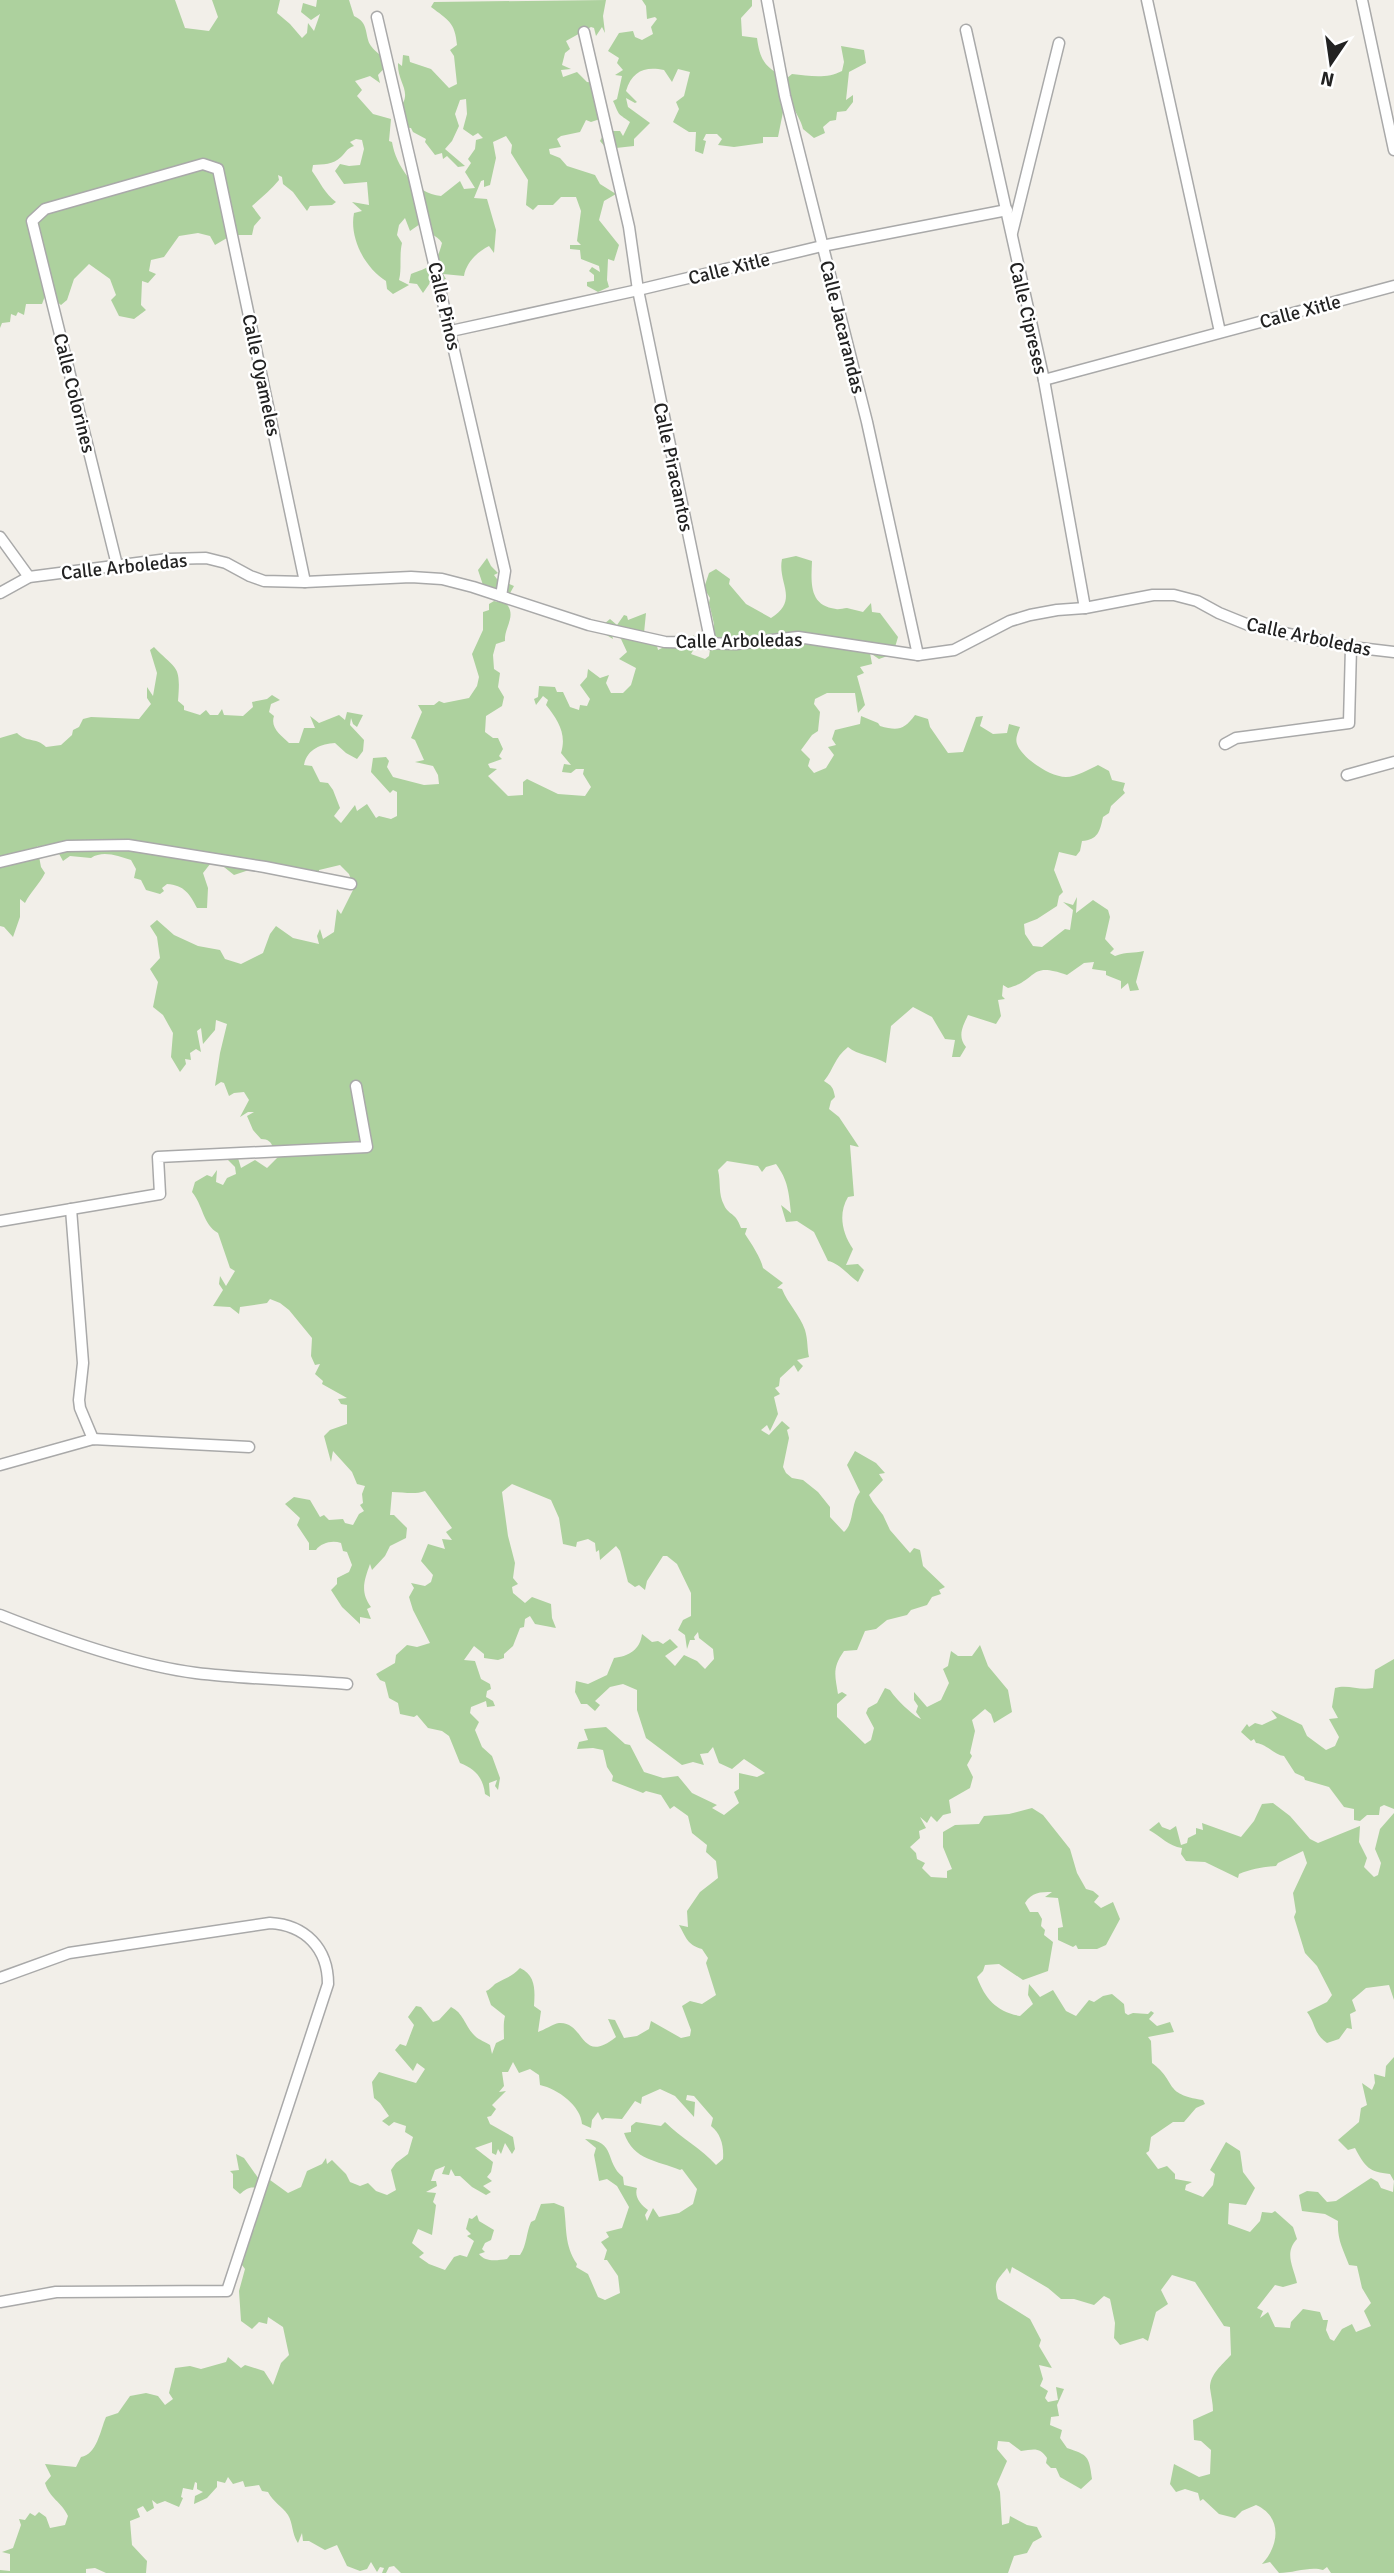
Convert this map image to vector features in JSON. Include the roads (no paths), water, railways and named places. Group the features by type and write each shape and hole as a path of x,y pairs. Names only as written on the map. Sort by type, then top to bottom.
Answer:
{"street":[{"name":"Calle Jacarandas","path":"767,0 785,96 867,422 918,655"},
{"path":"1147,0 1220,332"},
{"path":"1362,0 1394,150"},
{"name":"Calle Pinos","path":"377,17 505,570 501,596"},
{"name":"Calle Cipreses","path":"966,30 1044,380 1086,608"},
{"name":"Calle Piracantos","path":"584,32 629,227 638,290 711,643"},
{"path":"1011,237 1059,43"},
{"name":"Calle Oyameles","path":"33,221 46,209 203,164 218,169 306,582"},
{"name":"Calle Xitle","path":"451,331 822,246 1007,210"},
{"name":"Calle Colorines","path":"33,221 117,565"},
{"name":"Calle Xitle","path":"1044,380 1394,286"},
{"path":"0,537 29,577"},
{"name":"Calle Arboledas","path":"0,593 29,577 168,559 206,558 226,563 264,581 306,582 411,577 443,579 589,625 665,642 736,644 798,637 918,655 954,650 1010,621 1057,610 1086,608 1153,595 1174,595 1196,601 1251,626 1351,647 1394,652"},
{"path":"1225,744 1236,738 1349,723 1351,647"},
{"path":"1348,775 1394,762"},
{"path":"0,862 68,846 128,845 351,884"},
{"path":"0,1221 160,1194 158,1157 367,1147 356,1086"},
{"path":"71,1209 83,1363 79,1400 93,1438"},
{"path":"0,1465 93,1438 249,1447"},
{"path":"0,1615 29,1627 148,1664 196,1672 347,1684"},
{"path":"0,1978 69,1953 270,1923 288,1924 303,1933 322,1953 328,1968 328,1984 227,2291 56,2292 0,2302"}]}
